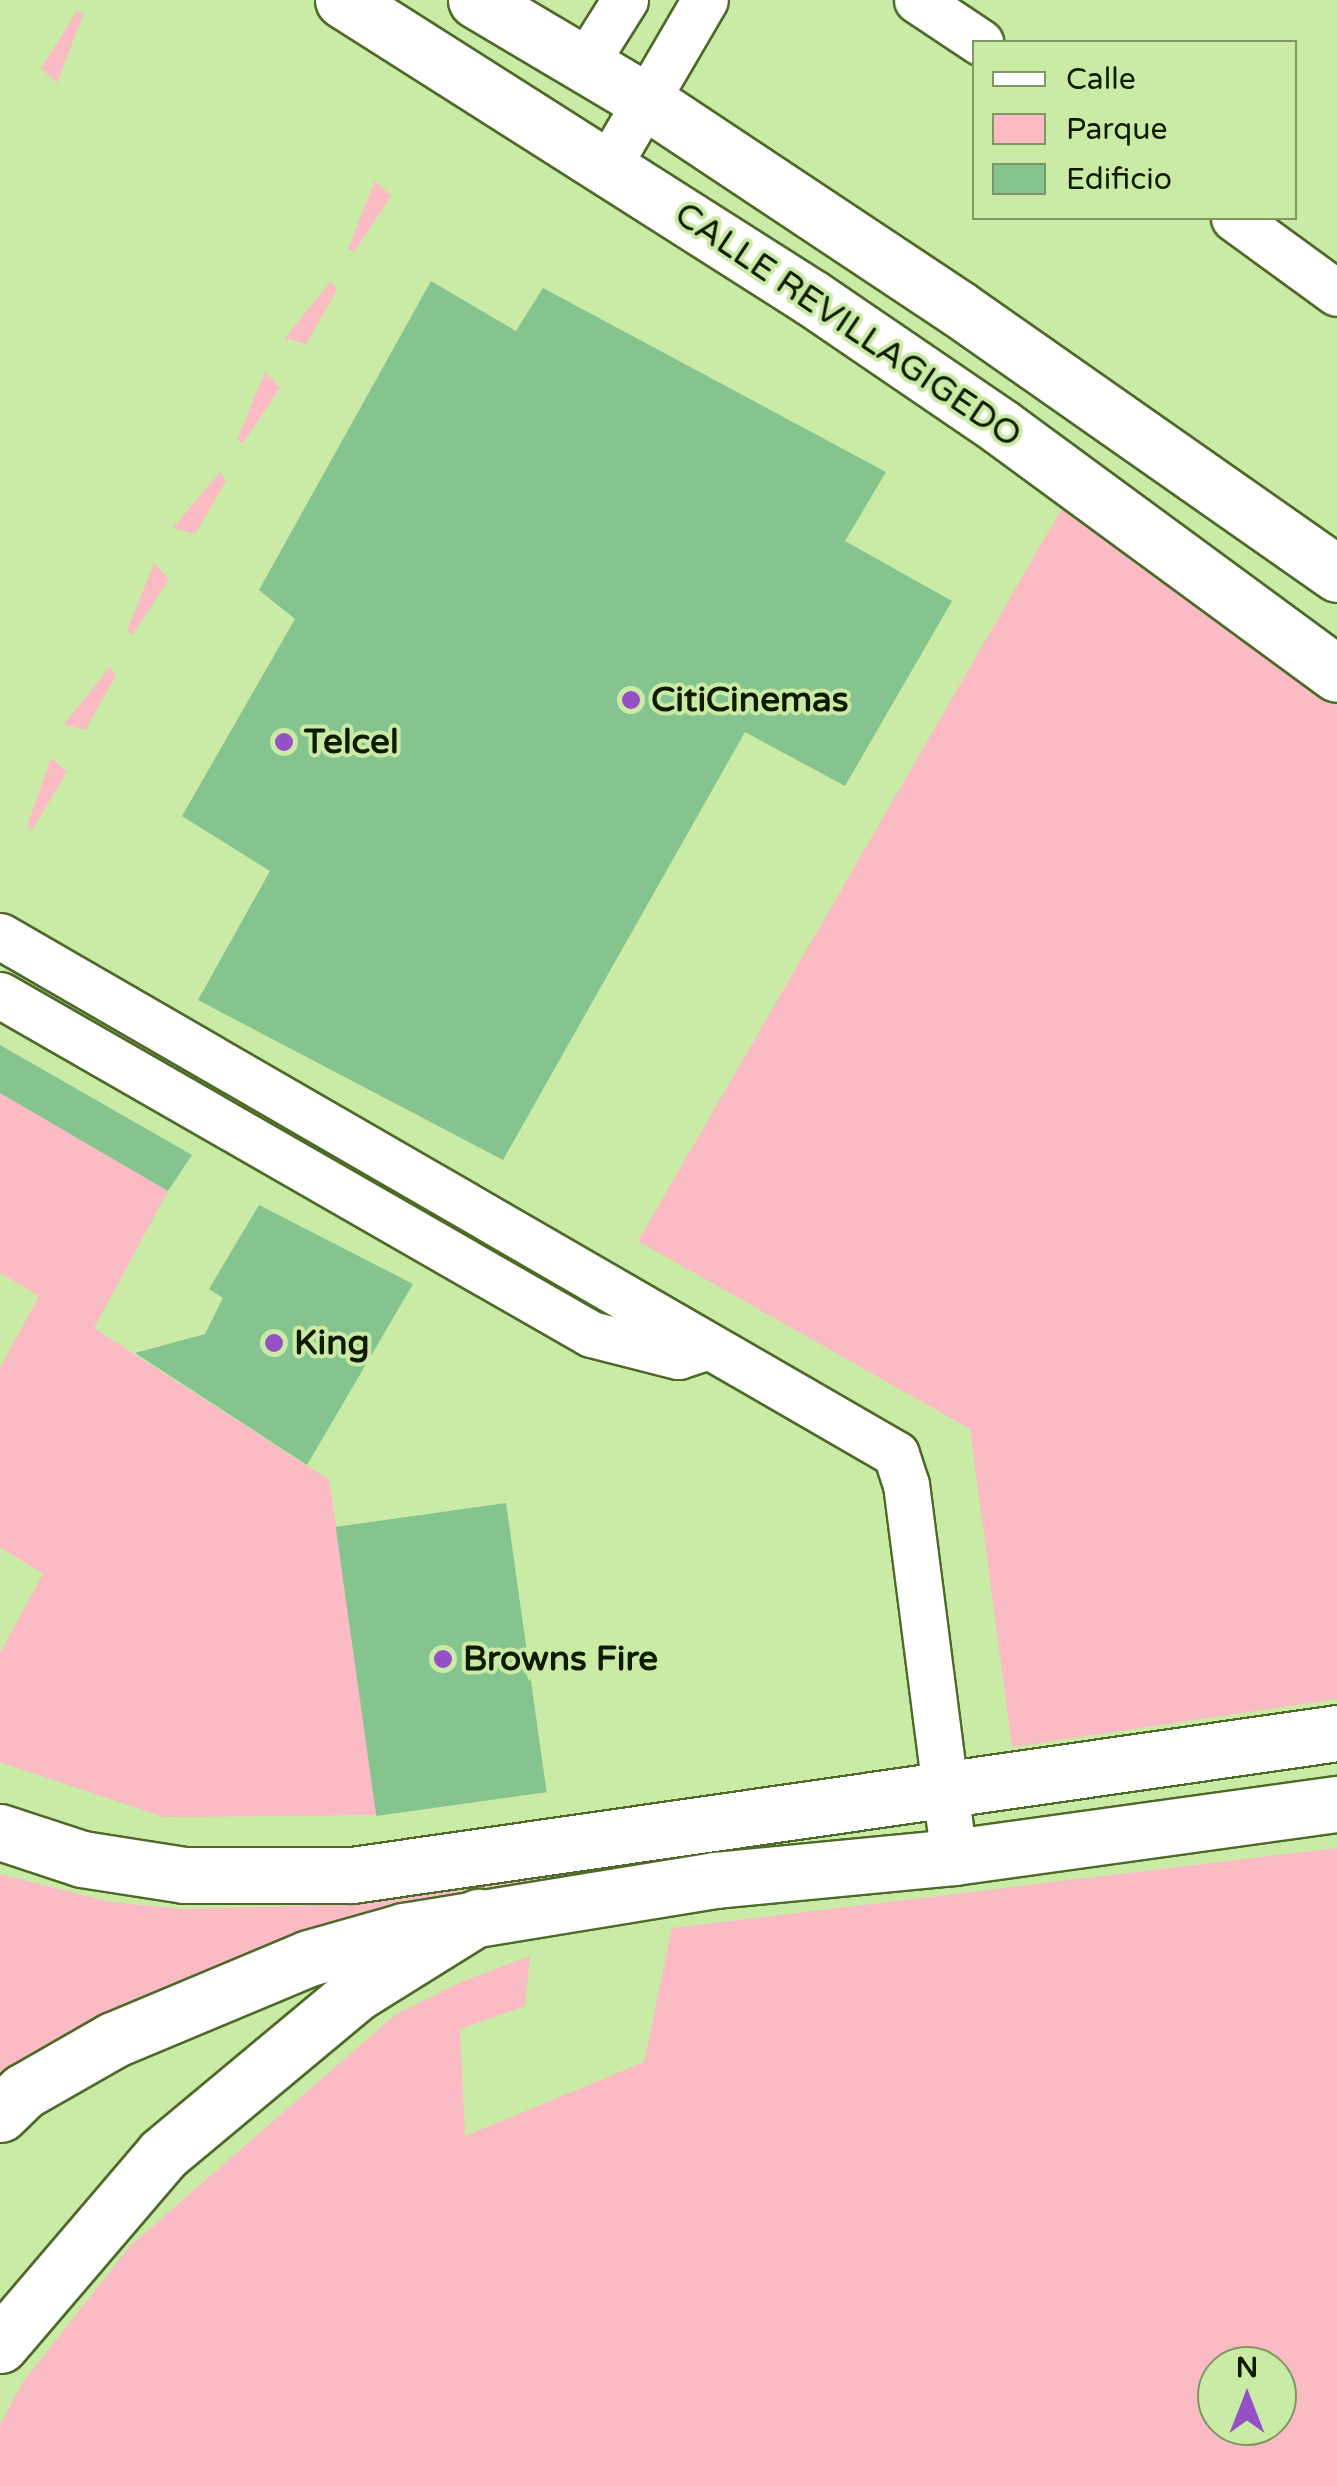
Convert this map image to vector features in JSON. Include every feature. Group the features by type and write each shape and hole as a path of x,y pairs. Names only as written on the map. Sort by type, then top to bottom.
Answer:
{"street":[{"name":"CALLE REVILLAGIGEDO","path":"343,0 610,164 1001,426 1337,674"},
{"path":"476,0 643,99 959,309 1337,574"},
{"path":"584,65 626,0"},
{"path":"610,164 643,99 705,0"},
{"path":"917,0 977,40"},
{"path":"1237,220 1337,293"},
{"path":"0,936 896,1454 906,1484 954,1857"},
{"path":"0,995 592,1334 678,1356 708,1346"},
{"path":"0,1832 82,1860 184,1875 352,1875 948,1793 1337,1733"},
{"path":"0,2114 24,2091 113,2040 210,1996 309,1958 478,1916 715,1880 954,1857 1337,1804"},
{"path":"0,2345 163,2154 356,1993 478,1916"}],"green space":[{"path":"77,11 83,15 57,83 41,68"},
{"path":"375,181 391,196 354,252 348,249"},
{"path":"331,281 337,290 306,344 285,338"},
{"path":"265,372 280,388 243,443 237,440"},
{"path":"220,472 226,481 195,534 173,528"},
{"path":"1065,503 1337,705 1337,1699 1012,1747 970,1429 638,1241"},
{"path":"154,563 169,579 133,634 127,631"},
{"path":"110,667 116,676 85,730 64,724"},
{"path":"51,758 67,772 32,830 27,826"},
{"path":"0,1093 168,1191 94,1328 329,1480 382,1815 164,1817 0,1762 0,1653 43,1574 0,1547 0,1368 39,1296 0,1273"},
{"path":"1337,1848 1337,2486 0,2486 0,2425 23,2382 130,2246 396,2014 461,1982 530,1956 525,2006 460,2029 465,2136 644,2062 672,1928"},
{"path":"601,1864 328,1936 0,2106 0,1874 110,1902 184,1909 326,1905"}],"building":[{"name":"CitiCinemas","path":"431,281 516,331 543,288 886,472 845,541 952,601 845,786 745,732 503,1160 198,1000 270,871 182,816 295,619 259,590"},
{"path":"0,1045 192,1155 168,1191 0,1093"},
{"name":"King","path":"259,1205 413,1284 307,1465 135,1353 205,1334 223,1298 209,1289"},
{"name":"Browns Fire","path":"506,1503 547,1792 376,1816 336,1527"}],"place":[{"name":"CitiCinemas","path":"631,700"},
{"name":"Telcel","path":"284,742"},
{"name":"King","path":"274,1343"},
{"name":"Browns Fire","path":"443,1659"}]}
